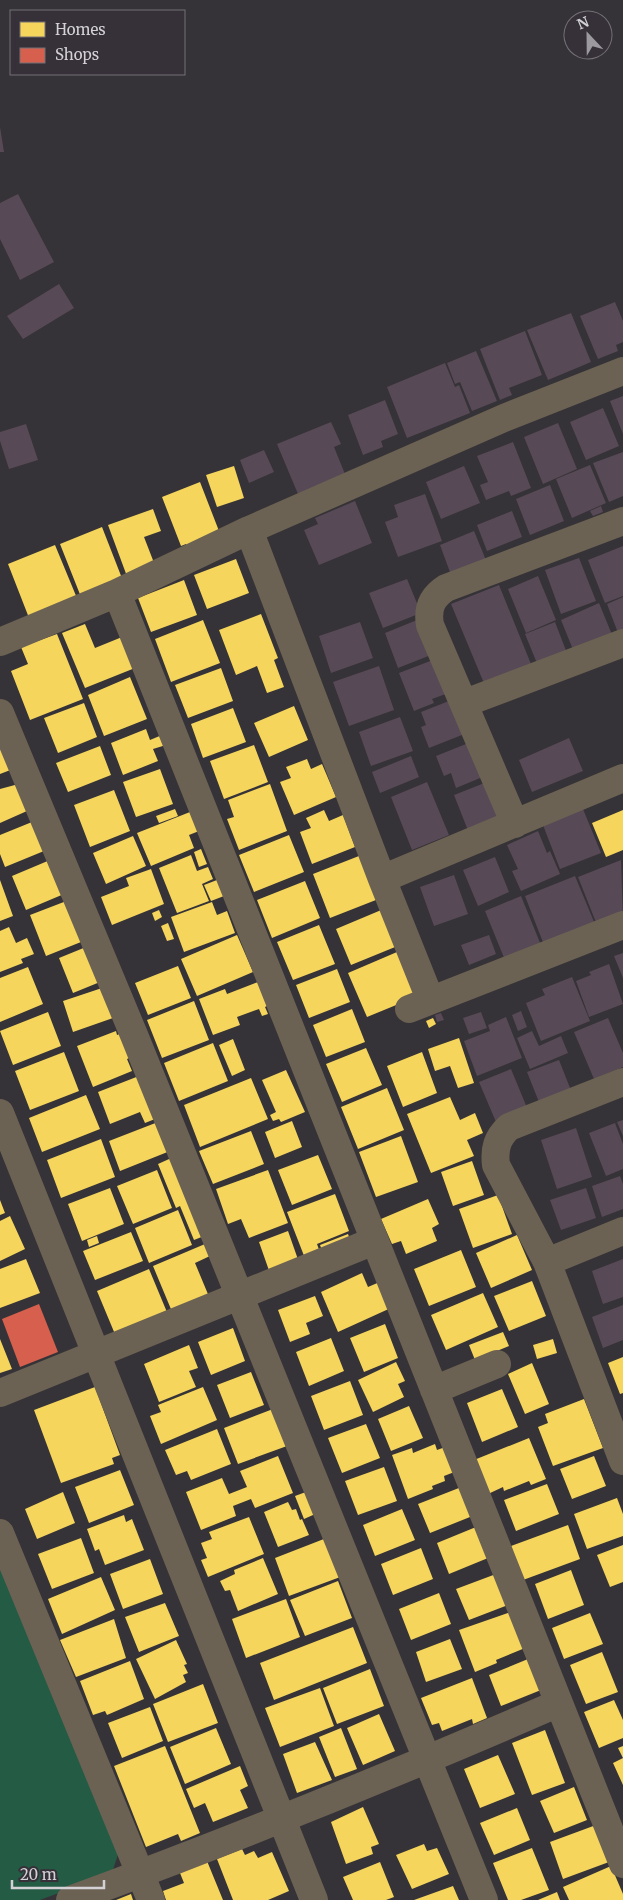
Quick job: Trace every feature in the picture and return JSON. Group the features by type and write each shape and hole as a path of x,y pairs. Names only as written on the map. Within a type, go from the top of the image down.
{"street":[{"path":"0,642 117,594 250,530 504,418 623,371"},
{"path":"515,824 465,703 430,625 430,607 436,594 446,588 623,521"},
{"path":"250,530 382,879 419,1004 623,925"},
{"path":"117,594 623,1864"},
{"path":"465,703 623,643"},
{"path":"0,712 240,1295 484,1900"},
{"path":"382,879 623,778"},
{"path":"623,1082 509,1127 497,1143 494,1154 496,1165 547,1262 623,1461"},
{"path":"0,1113 314,1900"},
{"path":"547,1262 623,1231"},
{"path":"0,1394 374,1241"},
{"path":"434,1390 497,1364"},
{"path":"0,1533 142,1873 151,1900"},
{"path":"70,1900 282,1819 559,1703"}],"green space":[{"path":"0,1539 120,1848 112,1873 40,1900 0,1900"}],"building: Homes":[{"path":"234,466 244,498 217,507 206,475"},
{"path":"200,482 219,531 190,554 186,544 181,546 162,497"},
{"path":"153,509 161,531 144,537 156,568 128,579 108,525"},
{"path":"102,527 125,586 83,602 60,544"},
{"path":"55,545 79,603 31,623 8,564"},
{"path":"236,559 249,593 207,609 194,575"},
{"path":"184,580 197,615 151,632 138,598"},
{"path":"261,614 278,658 274,660 284,687 267,693 257,666 236,675 219,630"},
{"path":"203,620 220,663 171,682 155,639"},
{"path":"85,624 95,648 127,635 140,666 85,688 62,633"},
{"path":"57,634 83,699 30,720 11,671 28,664 21,647"},
{"path":"221,668 233,701 188,718 175,685"},
{"path":"130,677 147,719 104,736 88,695"},
{"path":"84,703 97,737 58,753 44,718"},
{"path":"294,706 308,740 269,757 254,723"},
{"path":"233,708 246,742 203,758 191,724"},
{"path":"146,729 150,740 162,735 166,745 153,749 158,761 123,775 111,743"},
{"path":"0,735 13,769 0,774"},
{"path":"254,745 268,782 224,799 210,761"},
{"path":"100,746 111,775 68,792 56,763"},
{"path":"307,759 311,769 322,764 336,797 294,815 280,782 291,778 286,767"},
{"path":"160,769 173,804 136,817 123,782"},
{"path":"26,782 36,807 0,823 0,789"},
{"path":"270,784 287,831 239,850 227,819 234,817 228,800"},
{"path":"114,790 130,831 90,847 74,805"},
{"path":"175,809 178,816 159,823 156,816"},
{"path":"324,810 329,821 343,815 355,847 312,864 300,832 311,828 306,818"},
{"path":"623,810 623,850 606,857 592,823"},
{"path":"190,812 199,831 189,835 194,848 151,866 137,833"},
{"path":"32,822 44,851 5,867 0,854 0,835"},
{"path":"289,835 304,872 254,892 239,855"},
{"path":"133,836 146,866 106,884 93,853"},
{"path":"201,849 207,864 199,867 194,852"},
{"path":"364,854 381,898 330,918 313,874"},
{"path":"191,855 197,871 208,867 213,879 202,884 209,901 177,913 159,868"},
{"path":"50,860 64,894 26,910 12,876"},
{"path":"151,869 164,904 112,925 101,897 129,886 126,878"},
{"path":"0,880 13,916 0,921"},
{"path":"217,880 224,896 211,901 204,885"},
{"path":"305,881 320,918 272,938 257,900"},
{"path":"69,900 86,940 46,956 30,915"},
{"path":"212,902 217,915 227,911 235,933 184,952 171,917"},
{"path":"386,908 400,945 351,965 336,929"},
{"path":"159,910 162,917 155,921 152,913"},
{"path":"168,923 174,939 167,941 161,926"},
{"path":"319,925 335,964 293,980 277,942"},
{"path":"9,927 16,943 27,938 34,954 21,959 23,963 0,972 0,931"},
{"path":"237,935 253,972 197,996 181,959"},
{"path":"86,947 100,982 73,993 59,958"},
{"path":"404,949 423,994 367,1017 348,973"},
{"path":"178,966 191,998 148,1015 135,983"},
{"path":"28,967 43,1004 0,1022 0,978"},
{"path":"337,969 350,1002 309,1018 296,985"},
{"path":"258,982 268,1014 262,1016 259,1009 237,1017 240,1025 213,1035 199,999 225,989 227,994"},
{"path":"102,988 113,1018 73,1032 63,1001"},
{"path":"194,1001 209,1040 162,1058 147,1020"},
{"path":"352,1009 365,1042 326,1057 313,1025"},
{"path":"48,1012 61,1046 13,1065 0,1031"},
{"path":"433,1018 436,1024 429,1028 426,1021"},
{"path":"131,1029 140,1053 127,1059 132,1071 93,1087 77,1046 116,1031 117,1035"},
{"path":"459,1038 474,1083 458,1088 450,1066 435,1071 428,1049"},
{"path":"233,1039 245,1070 232,1076 219,1045"},
{"path":"213,1043 228,1081 179,1101 164,1063"},
{"path":"366,1048 382,1085 342,1102 326,1064"},
{"path":"64,1052 79,1091 30,1110 15,1071"},
{"path":"422,1052 437,1093 403,1107 387,1066"},
{"path":"286,1070 305,1112 281,1122 279,1119 273,1121 270,1115 276,1112 262,1080"},
{"path":"144,1074 155,1119 145,1123 140,1112 110,1124 98,1092"},
{"path":"251,1078 268,1119 200,1147 184,1105"},
{"path":"387,1088 404,1130 358,1149 341,1107"},
{"path":"86,1095 100,1129 42,1152 29,1118"},
{"path":"450,1097 460,1120 475,1113 483,1133 467,1140 474,1156 431,1173 407,1114"},
{"path":"292,1121 302,1147 275,1158 265,1132"},
{"path":"158,1122 170,1151 120,1171 109,1141"},
{"path":"251,1131 264,1164 213,1184 199,1151"},
{"path":"401,1136 418,1182 376,1197 359,1152"},
{"path":"101,1139 115,1177 61,1198 47,1160"},
{"path":"178,1155 209,1234 194,1240 180,1206 176,1208 158,1164"},
{"path":"318,1155 332,1189 292,1205 278,1170"},
{"path":"472,1161 484,1195 453,1206 441,1172"},
{"path":"157,1170 172,1208 133,1224 117,1186"},
{"path":"268,1170 288,1223 249,1238 241,1219 228,1224 216,1189"},
{"path":"110,1188 124,1224 82,1241 68,1204"},
{"path":"335,1194 349,1231 317,1244 323,1261 308,1266 287,1212"},
{"path":"498,1195 512,1234 473,1248 459,1209"},
{"path":"428,1199 439,1224 432,1228 437,1241 406,1254 401,1241 392,1244 381,1219"},
{"path":"0,1200 5,1213 0,1215"},
{"path":"178,1210 192,1245 149,1263 135,1228"},
{"path":"10,1216 25,1249 0,1261 0,1221"},
{"path":"288,1231 301,1268 272,1279 259,1242"},
{"path":"131,1232 143,1261 95,1280 83,1251"},
{"path":"348,1234 352,1245 324,1256 320,1245"},
{"path":"517,1235 532,1270 491,1288 476,1253"},
{"path":"97,1236 99,1243 89,1247 87,1240"},
{"path":"205,1244 210,1256 195,1263 210,1299 173,1314 153,1266"},
{"path":"461,1250 476,1287 429,1306 414,1269"},
{"path":"26,1259 40,1293 0,1308 0,1269"},
{"path":"149,1269 169,1317 117,1339 97,1291"},
{"path":"362,1273 368,1287 382,1281 393,1307 338,1332 321,1292"},
{"path":"532,1281 546,1316 509,1331 494,1296"},
{"path":"483,1293 498,1327 446,1350 431,1315"},
{"path":"315,1296 323,1316 306,1323 310,1334 290,1342 278,1310"},
{"path":"385,1324 398,1358 364,1372 350,1338"},
{"path":"233,1328 245,1361 211,1375 198,1342"},
{"path":"503,1332 509,1346 475,1360 469,1345"},
{"path":"331,1338 344,1371 309,1386 296,1352"},
{"path":"0,1339 12,1369 0,1373"},
{"path":"553,1339 557,1353 537,1359 533,1345"},
{"path":"189,1345 198,1368 189,1371 196,1387 159,1402 144,1364"},
{"path":"623,1357 623,1393 620,1394 608,1363"},
{"path":"396,1362 405,1381 398,1384 404,1397 373,1412 358,1380"},
{"path":"532,1363 549,1404 525,1414 508,1374"},
{"path":"251,1372 264,1405 230,1418 217,1385"},
{"path":"350,1381 363,1415 324,1430 311,1396"},
{"path":"95,1387 120,1455 112,1458 114,1464 61,1483 34,1410"},
{"path":"203,1387 217,1420 161,1444 150,1416 161,1412 158,1405"},
{"path":"502,1389 518,1427 482,1442 467,1403"},
{"path":"584,1399 603,1448 553,1466 538,1427 548,1423 545,1414"},
{"path":"409,1406 423,1438 391,1451 378,1419"},
{"path":"273,1409 287,1446 238,1464 224,1428"},
{"path":"366,1424 380,1458 342,1473 328,1438"},
{"path":"217,1429 231,1464 191,1480 187,1471 176,1475 165,1450"},
{"path":"529,1438 546,1479 531,1485 529,1481 504,1491 503,1487 488,1494 474,1460"},
{"path":"435,1444 437,1450 448,1446 457,1471 444,1476 445,1481 432,1486 433,1489 408,1499 392,1455 412,1448 413,1453"},
{"path":"278,1456 293,1493 255,1508 251,1499 233,1506 236,1516 201,1530 186,1492 222,1478 229,1494 247,1487 240,1471"},
{"path":"594,1456 606,1486 572,1499 560,1469"},
{"path":"384,1467 397,1501 358,1515 345,1481"},
{"path":"120,1470 134,1505 89,1523 75,1487"},
{"path":"547,1484 559,1514 516,1531 504,1500"},
{"path":"464,1486 475,1515 430,1533 418,1504"},
{"path":"314,1489 322,1511 304,1519 295,1496"},
{"path":"63,1492 75,1523 37,1539 25,1509"},
{"path":"617,1498 623,1514 623,1536 587,1549 574,1514"},
{"path":"288,1502 292,1510 296,1509 309,1535 278,1547 264,1512"},
{"path":"402,1509 415,1540 375,1556 363,1525"},
{"path":"124,1515 126,1522 132,1519 144,1550 105,1565 99,1549 95,1551 87,1529"},
{"path":"249,1517 264,1554 208,1577 201,1560 207,1558 201,1543 212,1539 209,1532"},
{"path":"568,1525 580,1559 523,1580 511,1546"},
{"path":"476,1527 488,1558 449,1574 437,1543"},
{"path":"329,1537 343,1576 289,1596 275,1558"},
{"path":"81,1538 94,1573 52,1589 38,1554"},
{"path":"623,1545 623,1582 610,1587 597,1555"},
{"path":"421,1548 433,1579 393,1595 381,1564"},
{"path":"263,1558 278,1594 238,1611 230,1590 225,1591 220,1581 235,1574 234,1570"},
{"path":"150,1559 163,1594 123,1609 110,1574"},
{"path":"571,1570 584,1605 548,1619 535,1584"},
{"path":"496,1574 508,1605 469,1620 456,1589"},
{"path":"101,1577 115,1610 62,1634 48,1599"},
{"path":"338,1581 352,1618 305,1636 290,1600"},
{"path":"439,1593 451,1624 411,1640 399,1609"},
{"path":"286,1599 300,1637 246,1658 232,1619"},
{"path":"165,1603 179,1636 139,1652 125,1617"},
{"path":"511,1612 525,1648 496,1660 497,1663 475,1672 459,1630"},
{"path":"590,1613 603,1644 564,1659 552,1628"},
{"path":"114,1619 126,1658 76,1677 60,1640"},
{"path":"353,1627 367,1663 274,1700 260,1663"},
{"path":"450,1639 462,1669 426,1682 416,1652"},
{"path":"176,1640 187,1664 184,1665 188,1673 183,1675 186,1682 155,1699 136,1659"},
{"path":"602,1652 618,1692 586,1704 570,1665"},
{"path":"528,1659 541,1690 501,1706 489,1675"},
{"path":"130,1661 144,1699 107,1715 105,1711 93,1715 80,1681"},
{"path":"370,1669 384,1706 337,1724 323,1688"},
{"path":"472,1678 487,1718 473,1724 472,1719 442,1731 439,1723 432,1725 421,1698"},
{"path":"203,1684 218,1723 168,1742 153,1704"},
{"path":"320,1688 334,1726 280,1747 265,1708"},
{"path":"614,1700 623,1720 623,1738 599,1748 584,1712"},
{"path":"150,1707 163,1741 122,1758 108,1723"},
{"path":"379,1714 395,1751 363,1765 347,1728"},
{"path":"216,1728 231,1764 185,1784 170,1747"},
{"path":"341,1728 357,1769 335,1777 319,1737"},
{"path":"545,1730 565,1783 532,1795 512,1743"},
{"path":"315,1742 332,1780 297,1793 283,1754"},
{"path":"165,1746 200,1833 181,1841 178,1834 146,1847 114,1766"},
{"path":"623,1746 623,1758 618,1748"},
{"path":"498,1755 515,1794 480,1808 464,1769"},
{"path":"623,1758 623,1785 613,1763"},
{"path":"240,1766 248,1786 240,1790 248,1808 213,1822 205,1803 194,1808 186,1789"},
{"path":"574,1787 587,1820 554,1833 540,1801"},
{"path":"363,1807 379,1844 371,1847 373,1854 346,1864 331,1822"},
{"path":"517,1808 530,1840 494,1855 480,1823"},
{"path":"596,1825 609,1862 563,1879 550,1842"},
{"path":"424,1844 427,1851 437,1848 449,1874 412,1889 396,1855"},
{"path":"532,1848 549,1890 521,1900 508,1900 493,1863"},
{"path":"242,1849 245,1855 254,1851 258,1858 272,1852 289,1891 268,1900 233,1900 217,1859"},
{"path":"207,1861 223,1900 166,1900 163,1891 184,1883 180,1873"},
{"path":"380,1862 394,1897 386,1900 353,1900 343,1877"},
{"path":"611,1866 623,1894 623,1900 569,1900 563,1887"},
{"path":"453,1886 459,1900 414,1900"},
{"path":"557,1892 560,1900 538,1900"},
{"path":"131,1894 133,1900 116,1900"}],"building: Shops":[{"path":"39,1304 58,1352 20,1367 2,1319"}],"building: Other":[{"path":"0,127 4,152 0,152"},
{"path":"18,194 54,262 20,280 0,239 0,203"},
{"path":"59,284 74,308 23,339 7,316"},
{"path":"615,302 623,321 623,342 616,345 618,351 598,359 580,316"},
{"path":"571,313 591,362 548,380 527,330"},
{"path":"525,331 542,375 509,388 512,395 500,400 480,349"},
{"path":"476,351 497,401 472,411 460,382 455,384 447,363"},
{"path":"445,363 455,387 459,385 470,413 407,438 387,387"},
{"path":"623,396 623,434 610,401"},
{"path":"385,400 398,434 381,441 383,447 363,455 348,415"},
{"path":"603,408 619,446 586,460 570,422"},
{"path":"331,422 341,444 334,447 345,474 298,494 277,444"},
{"path":"558,423 577,469 543,484 524,437"},
{"path":"26,424 38,460 9,469 0,441 0,432"},
{"path":"513,442 531,488 511,496 509,491 486,500 480,485 488,482 477,456"},
{"path":"264,450 274,472 249,483 240,460"},
{"path":"623,452 623,496 609,502 593,463"},
{"path":"590,465 606,503 572,518 556,479"},
{"path":"464,466 480,503 441,519 426,482"},
{"path":"550,485 564,521 530,535 516,499"},
{"path":"425,494 442,541 398,557 385,522 398,517 394,505"},
{"path":"355,501 372,543 319,565 304,530 318,524 315,518"},
{"path":"601,506 603,512 593,516 590,511"},
{"path":"512,511 522,537 487,551 477,525"},
{"path":"474,531 490,570 454,583 440,545"},
{"path":"623,546 623,596 605,603 588,560"},
{"path":"579,558 596,601 561,614 545,570"},
{"path":"538,576 556,620 526,633 508,589"},
{"path":"407,579 421,613 383,628 369,593"},
{"path":"499,585 533,669 486,688 451,604"},
{"path":"623,597 623,646 607,604"},
{"path":"599,603 615,642 576,657 561,620"},
{"path":"422,618 436,653 398,668 385,633"},
{"path":"360,622 373,658 331,673 319,636"},
{"path":"555,622 570,661 541,673 525,634"},
{"path":"438,658 451,692 432,699 434,703 414,711 399,673"},
{"path":"379,666 394,710 349,726 333,682"},
{"path":"454,699 467,733 429,748 421,727 426,725 421,712"},
{"path":"400,717 413,751 371,766 359,732"},
{"path":"569,738 583,771 532,792 519,760"},
{"path":"471,742 485,776 456,788 451,773 444,776 436,756"},
{"path":"411,756 419,777 380,793 372,772"},
{"path":"427,782 449,835 412,850 391,797"},
{"path":"487,782 502,819 469,833 454,795"},
{"path":"583,809 601,853 560,869 543,825"},
{"path":"538,831 547,853 550,851 560,874 521,891 512,871 518,869 507,845"},
{"path":"495,857 509,892 478,906 463,870"},
{"path":"621,860 623,920 599,930 578,877"},
{"path":"454,875 468,914 434,926 420,887"},
{"path":"575,876 597,929 546,950 525,896"},
{"path":"521,896 543,950 507,965 485,911"},
{"path":"489,935 496,954 469,965 461,945"},
{"path":"623,953 623,978 614,956"},
{"path":"609,964 623,1004 589,1017 576,981 591,975 589,972"},
{"path":"572,977 590,1021 541,1041 526,1003 545,995 542,989"},
{"path":"521,1011 527,1027 518,1031 512,1015"},
{"path":"481,1012 487,1028 469,1034 463,1018"},
{"path":"441,1013 444,1020 437,1022 435,1015"},
{"path":"506,1017 522,1058 477,1076 464,1041 490,1031 488,1025"},
{"path":"608,1018 623,1053 623,1067 594,1079 574,1032"},
{"path":"532,1031 539,1046 561,1036 568,1053 530,1069 517,1038"},
{"path":"559,1060 574,1098 543,1112 527,1072"},
{"path":"511,1069 530,1115 499,1129 479,1082"},
{"path":"623,1120 623,1136 617,1122"},
{"path":"615,1123 623,1144 623,1169 606,1176 589,1133"},
{"path":"576,1128 592,1177 557,1189 541,1140"},
{"path":"620,1176 623,1184 623,1209 602,1217 592,1186"},
{"path":"586,1188 596,1218 561,1230 550,1200"},
{"path":"623,1259 623,1297 603,1304 592,1271"},
{"path":"623,1305 623,1340 603,1348 592,1317"}]}
